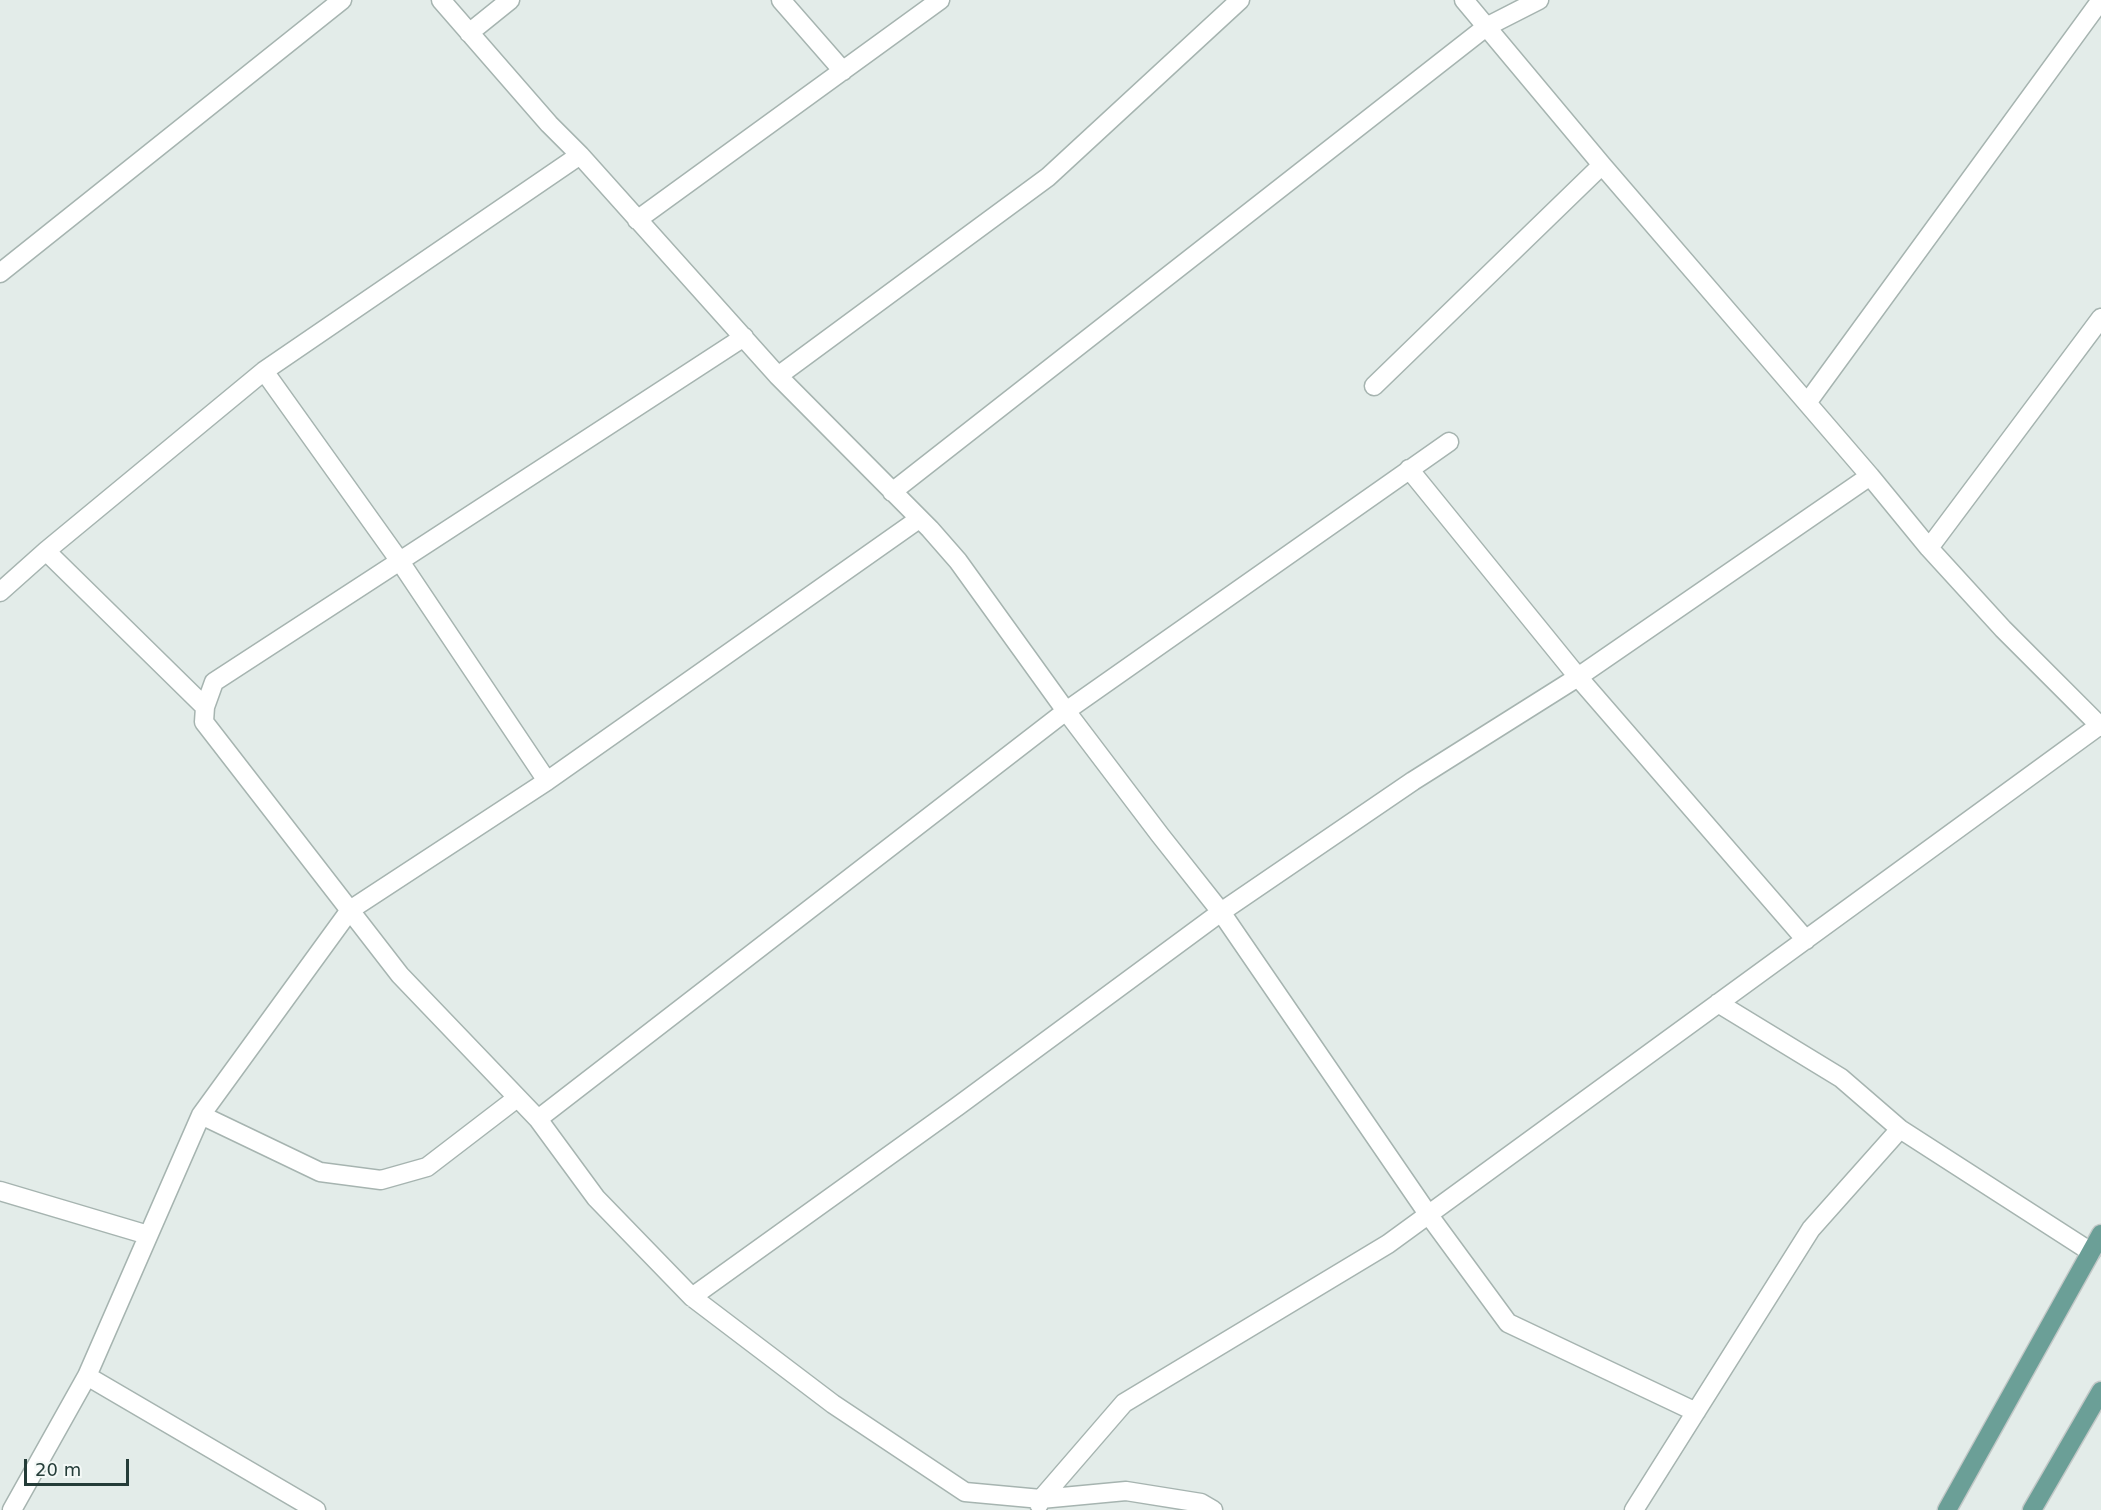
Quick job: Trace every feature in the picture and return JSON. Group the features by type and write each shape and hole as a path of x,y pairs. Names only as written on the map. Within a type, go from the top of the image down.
{"main road":[{"path":"1947,1510 2101,1234"},
{"path":"2032,1510 2101,1391"}],"street":[{"path":"0,273 342,0"},
{"path":"441,0 549,124 778,376 958,561 1066,711 1221,912 1428,1214 1508,1323 1696,1412"},
{"path":"469,33 510,0"},
{"path":"782,0 843,71"},
{"path":"637,220 940,0"},
{"path":"778,376 1048,177 1240,0"},
{"path":"1039,1504 1124,1403 1388,1244 2100,726 2003,629 1929,548 1464,0"},
{"path":"892,492 1486,27 1539,0"},
{"path":"1807,403 2101,0"},
{"path":"0,592 46,551 264,371 580,156"},
{"path":"1374,386 1602,165"},
{"path":"1929,548 2101,318"},
{"path":"744,337 214,682 205,706 204,722 400,975 538,1119 596,1198 692,1297 833,1404 965,1492 1039,1504 1126,1491 1201,1503 1213,1510"},
{"path":"264,371 399,560 547,782"},
{"path":"538,1119 1066,711 1449,442"},
{"path":"1409,469 1578,677 1806,940"},
{"path":"692,1297 957,1107 1221,912 1413,781 1578,677 1870,476"},
{"path":"12,1510 87,1376 201,1115 350,910 547,782 919,519"},
{"path":"46,551 205,706"},
{"path":"1718,1003 1841,1078 1900,1129 2091,1252"},
{"path":"201,1115 320,1172 381,1180 427,1167 517,1098"},
{"path":"1634,1510 1811,1229 1900,1129"},
{"path":"0,1191 148,1235"},
{"path":"87,1376 316,1510"}]}
